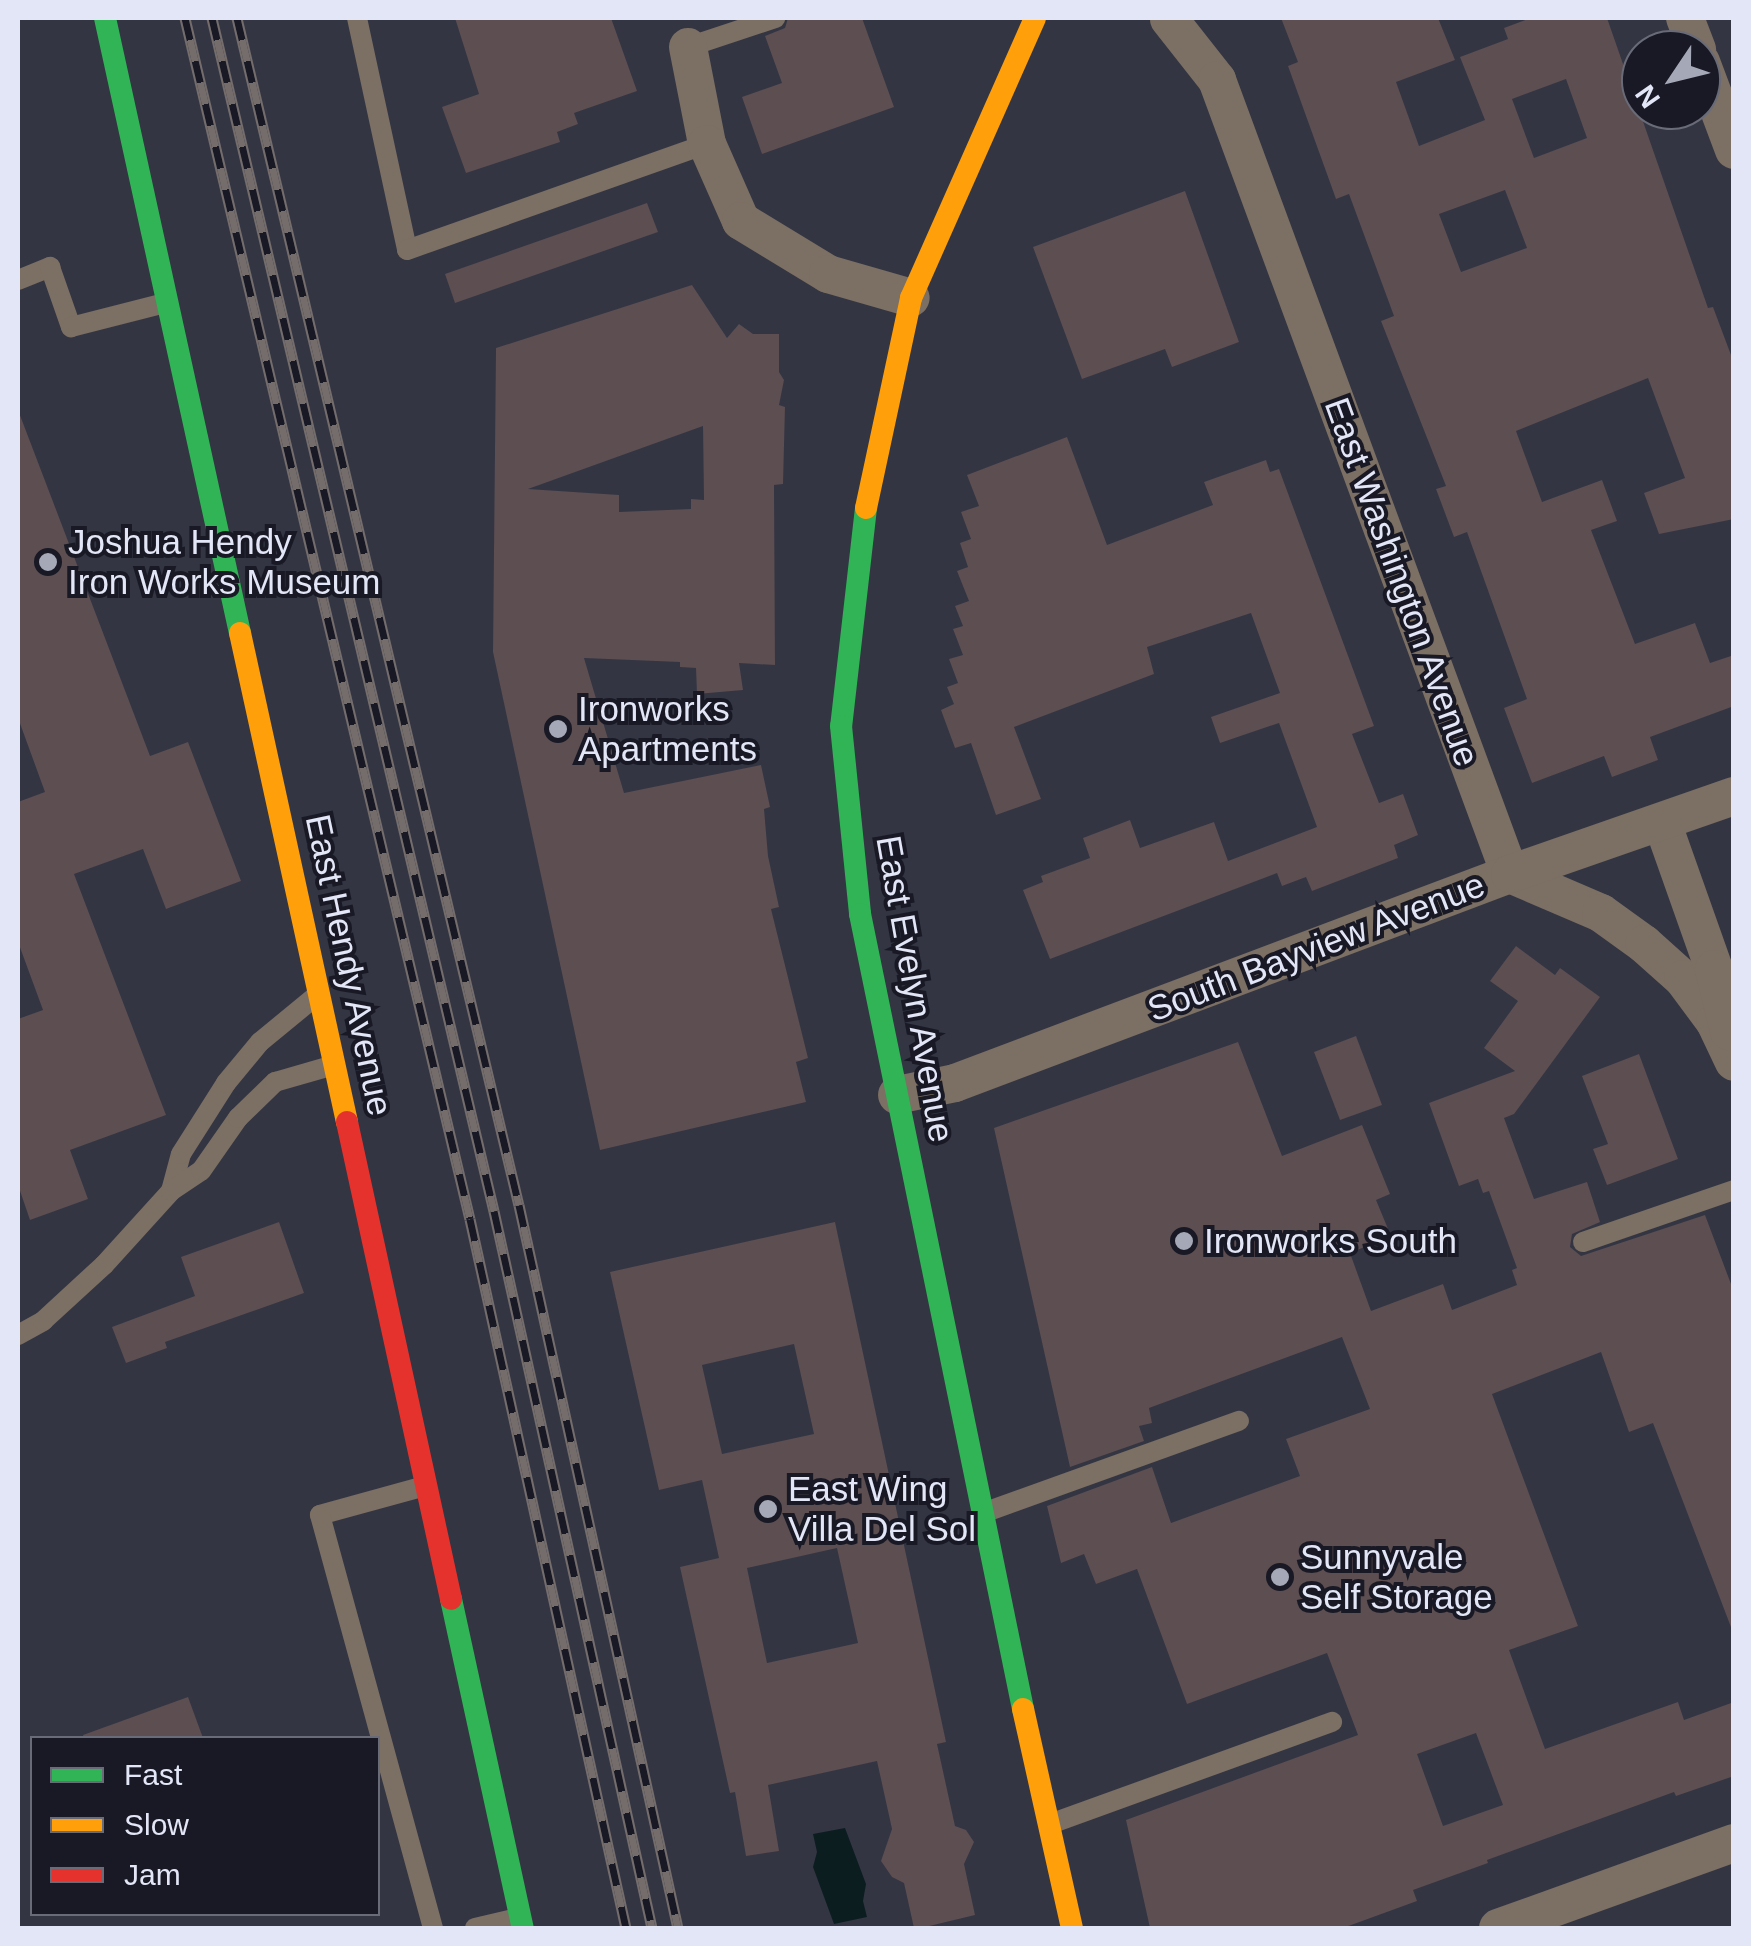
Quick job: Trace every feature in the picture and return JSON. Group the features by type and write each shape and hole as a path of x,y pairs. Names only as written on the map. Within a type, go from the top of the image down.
{"main road":[{"name":"East Hendy Avenue","path":"105,18 522,1923"},
{"name":"East Evelyn Avenue","path":"1035,18 911,298 868,489 841,726 860,914 981,1514 1072,1928"}],"street":[{"name":"East Washington Avenue","path":"1169,18 1218,80 1510,874"},
{"path":"688,46 707,144 741,222 828,274 911,298"},
{"path":"1721,115 1734,150"},
{"name":"South Bayview Avenue","path":"897,1095 955,1083 1510,874 1734,796"},
{"path":"1662,822 1714,968 1734,1054"},
{"path":"1510,874 1601,913 1644,944 1683,979 1714,1022 1734,1062"},
{"path":"1498,1928 1734,1843"}],"lane":[{"path":"357,18 407,250 707,144"},
{"path":"688,46 775,18"},
{"path":"18,280 50,267 71,327 167,302"},
{"path":"171,1191 181,1154 226,1083 260,1042 320,994"},
{"path":"18,1335 43,1321 104,1264 171,1191 200,1171 238,1118 274,1082 336,1064"},
{"path":"1583,1242 1734,1190"},
{"path":"981,1514 1239,1421"},
{"path":"427,1485 320,1515 434,1928"},
{"path":"1048,1825 1332,1722"},
{"path":"476,1928 522,1923"}],"shaded area":[{"path":"845,1828 866,1884 863,1901 867,1917 834,1924 813,1867 817,1852 813,1834"}],"building":[{"path":"455,18 611,18 637,91 574,113 578,124 557,132 560,142 466,173 442,107 479,94"},
{"path":"788,18 862,18 894,107 762,154 742,97 782,83 765,36 785,28"},
{"path":"1281,18 1438,18 1455,60 1396,82 1419,146 1485,120 1460,57 1508,39 1504,28 1531,18 1607,18 1621,58 1621,130 1646,130 1708,308 1713,307 1734,363 1734,519 1659,534 1644,493 1685,478 1648,378 1516,431 1542,502 1602,480 1617,521 1591,530 1635,644 1695,623 1710,663 1734,655 1734,706 1650,737 1658,760 1612,777 1604,756 1532,783 1504,708 1527,699 1467,532 1454,537 1436,489 1446,486 1381,321 1394,316 1349,194 1336,199 1288,66 1298,62","holes":["1566,79 1587,138 1534,158 1512,99","1505,190 1527,248 1461,272 1439,214"]},
{"path":"1185,191 1239,342 1172,367 1165,349 1082,379 1033,247"},
{"path":"647,203 658,232 455,303 445,274"},
{"name":"Ironworks Apartments","path":"692,285 727,338 739,324 753,334 779,334 779,372 784,380 779,405 785,407 783,484 774,485 775,665 739,663 743,690 697,694 696,668 680,667 680,662 584,658 624,793 761,765 770,807 764,809 768,856 779,907 771,909 808,1058 796,1062 806,1102 600,1150 493,652 496,348","holes":["703,426 704,500 691,499 691,509 619,512 619,495 528,489"]},
{"path":"18,410 150,756 188,742 241,881 166,909 143,849 74,874 166,1115 70,1150 88,1199 30,1220 18,1185 18,1019 43,1010 18,942 18,802 45,792 18,718"},
{"path":"1067,437 1107,545 1213,505 1204,482 1266,460 1270,472 1279,469 1374,726 1352,734 1379,803 1403,794 1418,835 1394,845 1398,858 1312,891 1306,877 1282,886 1277,873 1050,959 1023,890 1043,882 1041,876 1090,858 1083,838 1130,820 1140,848 1214,822 1228,861 1317,827 1279,723 1220,743 1211,717 1280,693 1251,613 1147,647 1154,674 1014,727 1041,799 996,815 971,743 955,748 941,710 954,704 947,687 958,683 949,659 963,655 953,629 963,626 955,606 969,601 957,571 968,567 960,543 971,539 961,512 979,506 967,475"},
{"path":"1516,946 1555,975 1560,968 1600,997 1514,1114 1504,1118 1534,1199 1587,1182 1600,1222 1572,1234 1570,1247 1581,1256 1705,1215 1734,1292 1734,1635 1653,1423 1629,1432 1601,1352 1492,1394 1578,1626 1509,1650 1545,1749 1678,1702 1684,1720 1734,1702 1734,1776 1676,1796 1674,1792 1487,1860 1488,1863 1413,1890 1417,1901 1343,1928 1150,1928 1126,1820 1358,1735 1327,1653 1187,1704 1137,1569 1096,1584 1084,1554 1061,1563 1047,1506 1152,1467 1171,1523 1300,1476 1286,1439 1370,1409 1342,1337 1149,1408 1152,1423 1139,1426 1144,1441 1070,1467 994,1128 1238,1042 1282,1156 1362,1125 1390,1194 1376,1200 1391,1236 1350,1253 1371,1311 1443,1284 1452,1310 1517,1285 1512,1270 1517,1268 1489,1191 1483,1193 1478,1179 1459,1186 1429,1103 1515,1071 1484,1048 1518,1001 1490,981","holes":["1476,1733 1503,1805 1443,1826 1417,1754"]},
{"path":"1356,1036 1382,1105 1340,1120 1314,1052"},
{"path":"1639,1054 1678,1159 1607,1185 1593,1149 1608,1144 1582,1076"},
{"path":"279,1222 304,1293 165,1342 167,1348 126,1363 112,1327 195,1296 181,1257"},
{"name":"East Wing Villa Del Sol","path":"835,1222 946,1742 937,1744 955,1826 966,1830 974,1842 964,1864 975,1915 914,1928 904,1883 892,1877 881,1861 892,1829 877,1761 768,1785 779,1851 746,1856 735,1792 730,1793 680,1567 719,1558 702,1480 659,1490 610,1272","holes":["794,1344 814,1434 722,1454 702,1365","837,1548 858,1643 767,1663 747,1568"]},
{"path":"188,1697 202,1736 83,1736"}],"railway":[{"path":"185,18 470,1219 626,1928"},
{"path":"212,18 494,1211 652,1928"},
{"path":"237,18 519,1205 678,1928"}],"traffic: fast":[{"path":"105,18 240,633"},
{"path":"866,508 841,726 860,914 1023,1709"},
{"path":"451,1599 523,1928"}],"traffic: slow":[{"path":"866,508 911,298 1035,18"},
{"path":"240,633 347,1122"},
{"path":"1023,1709 1072,1928"}],"traffic: jam":[{"path":"347,1122 451,1599"}],"place":[{"name":"Joshua Hendy Iron Works Museum","path":"48,562"},
{"name":"Ironworks Apartments","path":"558,729"},
{"name":"Ironworks South","path":"1184,1241"},
{"name":"East Wing Villa Del Sol","path":"768,1509"},
{"name":"Sunnyvale Self Storage","path":"1280,1577"}]}
